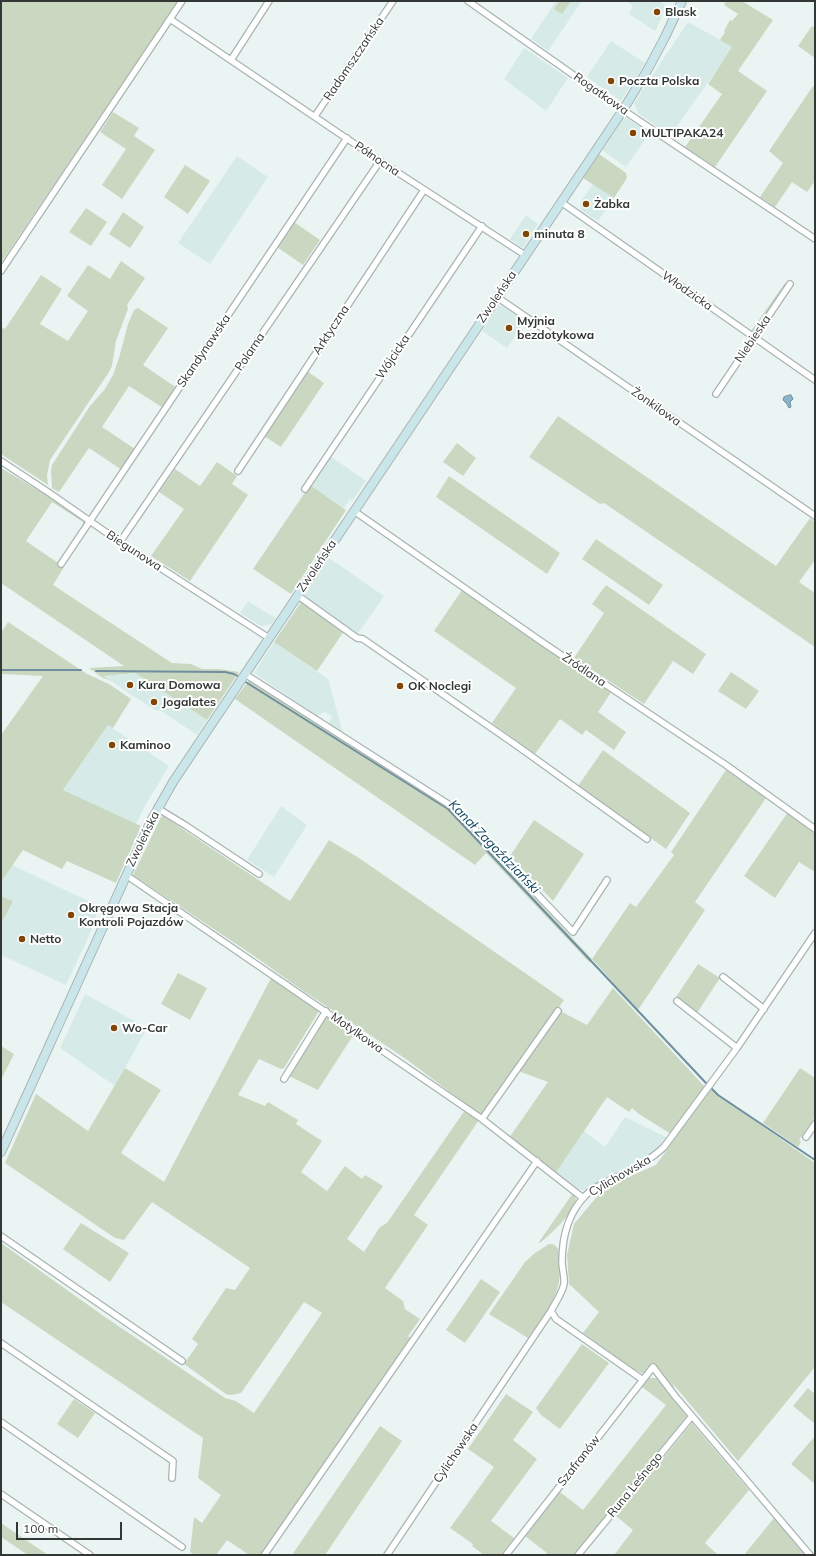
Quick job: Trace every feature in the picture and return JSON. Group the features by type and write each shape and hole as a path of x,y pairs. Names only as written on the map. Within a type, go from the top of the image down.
{"street":[{"path":"1,271 182,1"},
{"path":"231,60 269,1"},
{"name":"Radomszczańska","path":"315,116 392,1"},
{"name":"Rogatkowa","path":"468,1 623,110 815,239"},
{"name":"Zwoleńska","path":"1,1152 157,808 297,595 623,110 648,69 665,37 680,2"},
{"name":"Północna","path":"170,19 380,161 525,255"},
{"name":"Skandynawska","path":"62,564 347,138"},
{"name":"Polarna","path":"120,542 380,161"},
{"name":"Arktyczna","path":"238,471 424,190"},
{"name":"Włodzicka","path":"561,202 815,380"},
{"name":"Wójcicka","path":"305,489 482,226"},
{"name":"Niebieska","path":"716,394 790,284"},
{"name":"Żonkilowa","path":"497,297 815,516"},
{"name":"Biegunowa","path":"1,461 120,542 269,638"},
{"name":"Źródlana","path":"354,511 536,638 726,764 815,829"},
{"path":"297,595 357,638 363,639 516,745 647,839"},
{"path":"242,678 456,809 573,932 606,880"},
{"path":"157,808 259,874"},
{"name":"Motylkowa","path":"126,875 482,1119 583,1198"},
{"name":"Cylichowska","path":"387,1555 551,1311 560,1295 564,1283 562,1248 566,1228 583,1198 600,1185 642,1165 664,1147 707,1090 815,933"},
{"path":"723,977 764,1009"},
{"path":"677,1001 736,1048"},
{"path":"284,1079 326,1011"},
{"path":"482,1119 558,1011"},
{"path":"806,1137 815,1124"},
{"path":"265,1554 537,1161"},
{"path":"1,1236 182,1361"},
{"path":"551,1311 556,1319 642,1380"},
{"path":"1,1343 173,1461 172,1478"},
{"name":"Szafranów","path":"506,1555 653,1367 692,1416"},
{"path":"692,1416 810,1555"},
{"name":"Runa Leśnego","path":"578,1555 692,1416"},
{"path":"1,1422 182,1547"},
{"path":"1,1494 90,1555"}],"shaded area":[{"path":"556,1 582,1 548,51 531,39"},
{"path":"626,1 660,1 665,5 661,19 655,31 629,14 633,6"},
{"path":"688,22 733,47 670,136 638,113 634,103"},
{"path":"611,41 645,63 621,101 587,77"},
{"path":"524,48 568,78 546,111 504,79"},
{"path":"624,118 650,133 626,167 602,150"},
{"path":"237,156 268,177 210,264 178,243"},
{"path":"593,184 614,198 598,221 581,210 580,203"},
{"path":"526,215 538,224 523,248 510,239"},
{"path":"501,305 525,321 507,348 482,331 498,306"},
{"path":"330,456 366,481 352,501 350,499 344,508 310,485"},
{"path":"329,558 384,596 357,635 304,597"},
{"path":"248,601 276,618 272,624 261,626 240,613"},
{"path":"274,642 328,679 343,733 329,724 332,716 324,712 317,716 254,673"},
{"path":"135,673 207,720 197,735 160,710 156,711 103,676"},
{"path":"108,725 169,766 136,824 63,790"},
{"path":"281,806 307,825 274,877 247,860"},
{"path":"12,865 101,907 66,985 1,955 1,924 12,901 1,896 1,882"},
{"path":"85,994 147,1028 115,1086 60,1048"},
{"path":"625,1117 668,1138 649,1157 583,1190 576,1189 555,1174 584,1131 605,1147"}],"green space":[{"path":"1,1 178,1 1,263"},
{"path":"560,1 571,1 562,14 554,9"},
{"path":"726,1 742,1 773,20 738,71 767,91 715,167 685,147 722,94 708,84 732,47 720,40 730,20 732,21 738,14 724,5"},
{"path":"812,26 815,28 815,58 798,46"},
{"path":"813,86 815,87 815,181 807,192 792,182 775,207 760,197 783,163 769,151"},
{"path":"113,112 139,128 134,136 155,150 122,199 102,185 126,149 100,132"},
{"path":"599,154 626,173 627,178 614,198 583,178"},
{"path":"185,165 210,181 188,214 164,197"},
{"path":"86,208 107,222 91,246 69,232"},
{"path":"123,212 144,227 130,248 109,234"},
{"path":"294,222 320,240 303,265 277,247"},
{"path":"121,261 145,278 127,305 128,309 116,341 112,366 109,372 50,460 47,475 48,485 1,454 1,327 5,329 41,275 62,289 40,324 68,341 88,311 67,296 88,265 110,279"},
{"path":"785,283 787,284 754,333 751,331"},
{"path":"138,308 168,328 143,365 177,388 163,408 129,386 102,427 135,449 122,470 89,448 59,492 52,488 52,465 90,406 105,389 113,375 128,324 134,310"},
{"path":"307,371 324,383 281,447 264,436"},
{"path":"558,416 776,566 810,518 815,522 815,560 799,582 815,593 815,647 604,503 600,504 529,457"},
{"path":"457,443 476,458 463,476 443,462"},
{"path":"217,462 237,476 232,484 248,495 190,581 151,556 184,509 159,492 175,469 200,486"},
{"path":"1,468 70,509 86,522 83,528 83,522 52,502 26,541 64,567 53,585 172,663 191,664 202,669 219,669 239,672 207,720 135,673 103,676 111,681 103,678 89,668 124,666 1,583"},
{"path":"449,476 560,553 547,574 436,497"},
{"path":"310,485 346,510 291,594 253,569"},
{"path":"596,539 663,585 649,605 582,559"},
{"path":"606,585 706,654 693,674 673,661 644,704 574,658 604,613 592,604"},
{"path":"462,590 503,620 612,691 598,712 626,732 614,750 586,730 582,735 560,719 535,754 492,723 516,688 434,631"},
{"path":"301,602 344,631 317,671 274,642"},
{"path":"8,622 87,674 109,684 131,699 113,728 108,725 63,790 141,826 116,883 67,861 62,869 23,850 1,882 1,735 43,676 1,674 1,633"},
{"path":"731,672 759,691 746,709 718,691"},
{"path":"249,680 452,810 592,959 590,963 486,853 475,865 235,699"},
{"path":"603,750 690,813 666,849 578,786"},
{"path":"726,770 766,798 695,902 705,910 638,1010 592,959 630,903 636,907 674,855 671,852"},
{"path":"788,812 815,831 815,872 799,862 775,898 744,876"},
{"path":"163,816 290,901 329,840 359,858 564,1000 482,1116 406,1059 133,875 161,817"},
{"path":"534,820 584,854 553,901 510,856"},
{"path":"1,896 13,901 1,924"},
{"path":"698,964 720,978 697,1013 676,997"},
{"path":"178,973 207,988 190,1020 161,1004"},
{"path":"271,978 319,1011 284,1068 281,1069 259,1059 238,1095 265,1106 268,1102 298,1120 296,1124 322,1141 301,1172 327,1191 345,1166 362,1179 365,1175 383,1186 347,1239 364,1252 380,1227 387,1223 465,1110 479,1120 414,1215 428,1225 385,1288 403,1301 405,1309 420,1319 408,1336 411,1339 262,1555 249,1555 227,1540 216,1555 195,1555 190,1552 194,1517 202,1523 221,1495 198,1478 203,1438 1,1302 1,1243 105,1317 225,1398 236,1401 254,1413 322,1313 304,1302 241,1393 231,1395 226,1394 184,1364 198,1344 192,1339 226,1288 235,1290 250,1268 152,1202 124,1240 115,1238 5,1163 36,1094 88,1131 125,1068 161,1090 121,1153 164,1182"},
{"path":"613,988 705,1087 671,1134 632,1108 629,1112 607,1097 555,1174 536,1159 537,1157 509,1138 548,1082 518,1071 560,1011 587,1025"},
{"path":"326,1016 354,1034 318,1090 289,1076"},
{"path":"1,1046 14,1054 1,1080"},
{"path":"800,1068 815,1078 815,1117 799,1140 801,1142 798,1147 763,1123"},
{"path":"710,1089 815,1163 815,1367 738,1461 655,1364 644,1374 633,1369 583,1333 599,1312 569,1284 567,1255 574,1224 605,1187 656,1165"},
{"path":"573,1193 576,1201 574,1207 560,1224 540,1243 539,1242"},
{"path":"81,1223 129,1253 110,1282 63,1249"},
{"path":"549,1244 552,1244 558,1248 560,1259 559,1281 551,1304 528,1338 489,1314 525,1262"},
{"path":"481,1279 500,1292 465,1343 446,1330"},
{"path":"582,1344 609,1363 560,1429 541,1415 536,1408"},
{"path":"650,1378 656,1378 661,1381 672,1398 687,1416 574,1555 546,1555 547,1553 525,1536 560,1492 583,1510 666,1405 642,1387"},
{"path":"808,1388 815,1394 815,1424 793,1406"},
{"path":"506,1394 533,1412 513,1440 537,1459 491,1521 514,1538 501,1555 484,1555 472,1546 473,1544 450,1528 494,1467 468,1449"},
{"path":"74,1399 95,1413 78,1438 57,1424"},
{"path":"692,1423 749,1490 705,1543 718,1555 614,1555 633,1530 616,1516"},
{"path":"380,1426 402,1441 325,1555 292,1555"},
{"path":"815,1436 815,1484 791,1464"},
{"path":"774,1518 805,1555 744,1555"},
{"path":"1,1523 48,1555 28,1555 1,1537"}],"water":[{"path":"791,395 793,399 790,402 791,407 789,408 783,400 784,397"}],"waterway":[{"name":"Kanał Zagoździański","path":"1,670 81,670"},
{"name":"Kanał Zagoździański","path":"96,671 225,672 234,674 241,678"},
{"name":"Kanał Zagoździański","path":"244,681 448,809 718,1095 815,1160"}],"place":[{"name":"Blask","path":"657,12"},
{"name":"Poczta Polska","path":"611,81"},
{"name":"MULTIPAKA24","path":"633,133"},
{"name":"Żabka","path":"586,204"},
{"name":"minuta 8","path":"526,234"},
{"name":"Myjnia bezdotykowa","path":"509,328"},
{"name":"Kura Domowa","path":"130,685"},
{"name":"OK Noclegi","path":"400,686"},
{"name":"Jogalates","path":"154,702"},
{"name":"Kaminoo","path":"112,745"},
{"name":"Okręgowa Stacja Kontroli Pojazdów","path":"71,915"},
{"name":"Netto","path":"22,939"},
{"name":"Wo-Car","path":"114,1028"}]}
